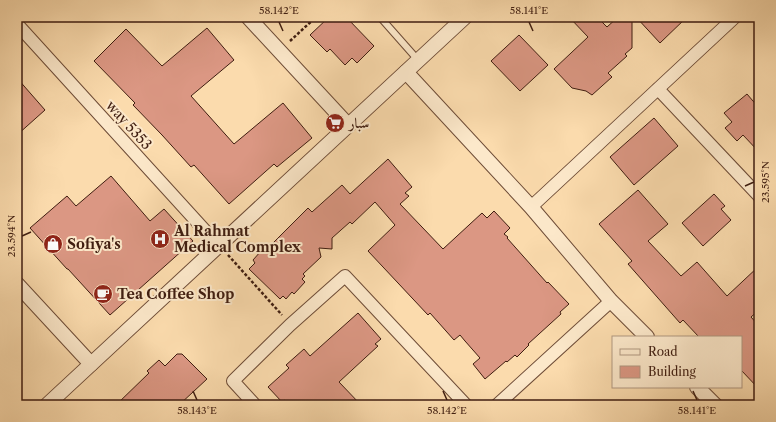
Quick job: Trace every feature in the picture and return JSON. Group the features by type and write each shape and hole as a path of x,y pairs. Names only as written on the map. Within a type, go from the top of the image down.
{"street":[{"path":"248,17 348,125"},
{"path":"47,405 465,17"},
{"path":"531,208 735,17"},
{"name":"way 5353","path":"17,24 219,246"},
{"path":"406,72 531,208 611,301 646,336"},
{"path":"658,89 759,196"},
{"path":"255,405 233,381 290,325 344,276 466,405"},
{"path":"17,284 91,364"},
{"path":"497,405 611,301"},
{"path":"698,388 715,405"}],"lane":[{"path":"380,17 418,60"}],"path":[{"path":"279,50 316,17"},
{"path":"219,246 290,325"}],"building":[{"path":"329,17 346,17 374,46 357,63 352,58 345,65 330,49 327,52 310,35"},
{"path":"569,17 597,17 607,27 618,17 632,17 632,48 625,54 627,56 608,73 612,77 592,95 586,91 572,88 554,69 588,37"},
{"path":"636,17 687,17 660,43"},
{"path":"207,28 234,60 191,96 234,144 283,103 312,138 277,167 274,164 229,204 194,165 191,167 133,105 135,103 94,61 126,29 162,66"},
{"path":"519,35 548,65 520,91 491,61"},
{"path":"17,78 45,110 17,135"},
{"path":"747,94 759,108 759,152 743,135 737,141 725,128 732,122 724,113"},
{"path":"654,118 678,146 634,185 610,157"},
{"path":"388,159 412,187 405,193 409,196 400,204 443,249 482,213 487,218 494,211 510,228 504,234 508,237 507,238 547,283 548,282 569,304 560,312 561,314 528,344 529,345 517,357 515,355 507,362 506,361 485,379 473,364 480,358 460,335 454,340 430,313 428,315 368,251 395,225 375,202 352,224 350,222 332,238 332,249 319,248 321,257 303,274 305,276 302,279 305,282 294,294 292,292 286,299 283,296 280,299 249,269 255,263 253,260 261,251 263,253 308,208 312,212 342,185 350,194"},
{"path":"111,176 150,221 164,209 193,241 110,315 30,228 67,196 76,206"},
{"path":"638,190 668,224 648,241 681,276 697,262 727,296 759,266 759,310 751,317 759,326 759,389 742,371 742,336 698,336 683,320 680,323 628,264 632,261 599,224"},
{"path":"714,194 725,206 721,209 731,220 703,246 682,223"},
{"path":"358,313 381,339 375,344 378,346 339,382 361,405 290,405 285,400 282,402 268,387 289,368 286,365 304,349 310,356"},
{"path":"177,354 182,354 207,379 179,405 116,405 149,373 147,371 159,360 165,366"}],"place":[{"name":"سبار","path":"335,123"},
{"name":"Al Rahmat Medical Complex","path":"160,239"},
{"name":"Sofiya's","path":"53,244"},
{"name":"Tea Coffee Shop","path":"103,294"}]}
